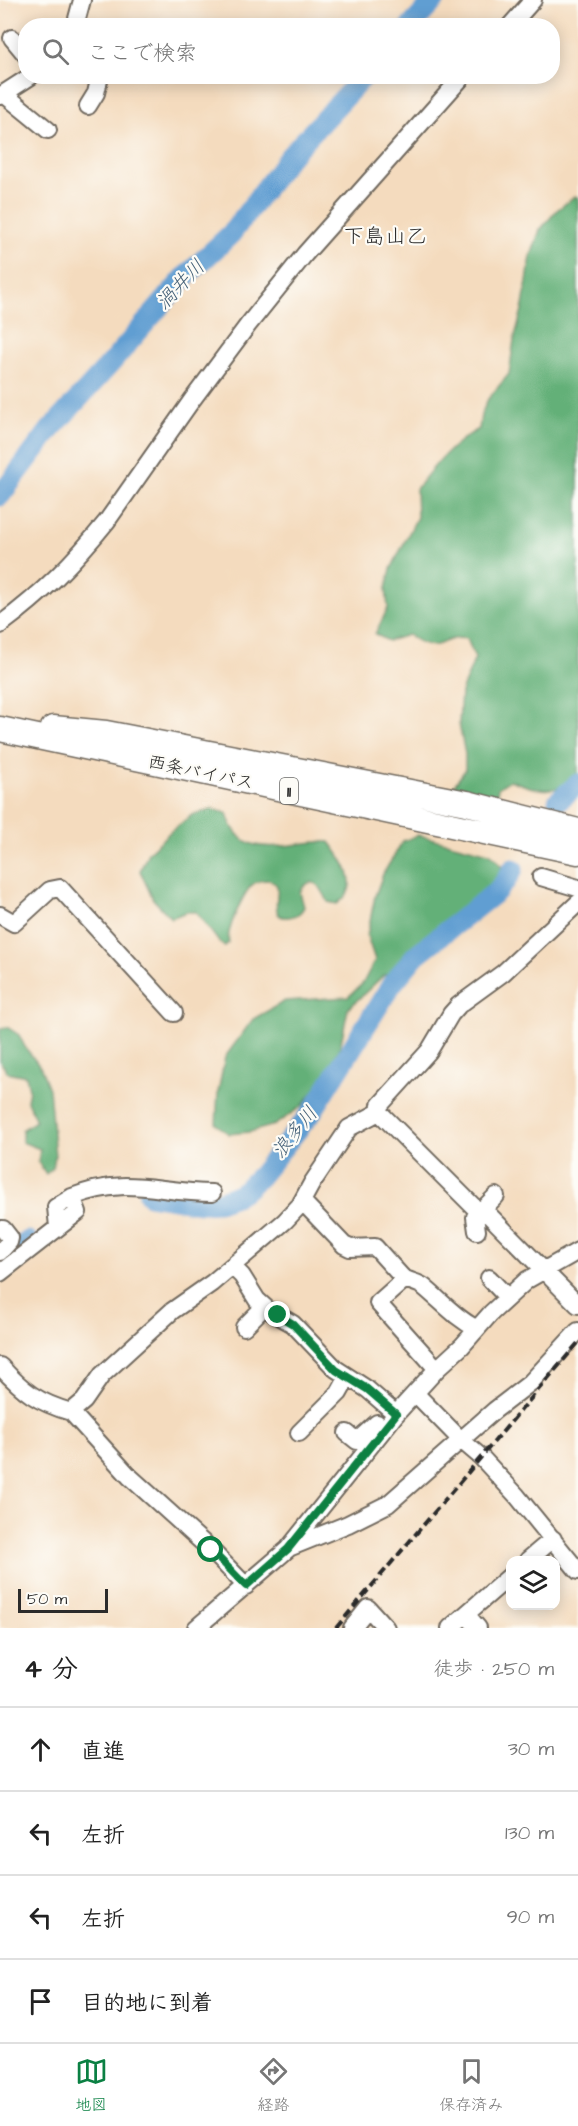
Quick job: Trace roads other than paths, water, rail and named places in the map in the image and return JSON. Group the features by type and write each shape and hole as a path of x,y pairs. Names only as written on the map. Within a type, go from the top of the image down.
{"highway":[{"name":"西条バイパス","path":"0,722 106,733 467,803 578,831"},
{"name":"西条バイパス","path":"0,729 578,852"}],"street":[{"path":"77,18 81,0"},
{"path":"517,18 533,0"},
{"path":"12,38 18,45"},
{"path":"19,84 2,95 48,130"},
{"path":"88,106 96,93 98,84"},
{"path":"0,625 44,591 83,551 248,325 298,263 456,84"},
{"path":"542,877 578,888"},
{"path":"0,915 14,923 50,890 60,888 174,1013"},
{"path":"379,1112 380,1105 436,1041 451,1014 459,1005 503,973 578,903"},
{"path":"71,1412 84,1401 102,1375 172,1311 213,1283 285,1221 302,1201 349,1128 379,1112"},
{"path":"379,1112 479,1211 486,1212 578,1305"},
{"path":"0,1273 57,1221 78,1212 74,1202 99,1187 122,1185 212,1193"},
{"path":"477,1231 475,1217 496,1196"},
{"path":"302,1201 344,1245 350,1248 375,1247 405,1279 419,1284 462,1321 477,1329"},
{"path":"0,1229 10,1238 0,1252"},
{"path":"347,1433 357,1441 363,1437 415,1393 507,1297 542,1270 578,1251"},
{"path":"232,1266 242,1276 257,1300 293,1324 327,1361 393,1411"},
{"path":"489,1278 507,1297"},
{"path":"405,1279 378,1303 437,1369"},
{"path":"244,1327 264,1306"},
{"path":"288,1549 348,1524 388,1503 530,1383 578,1331"},
{"path":"0,1366 20,1388 47,1405 71,1412 140,1487 211,1550 246,1586"},
{"path":"300,1433 339,1393 348,1377"},
{"path":"415,1393 481,1457 553,1539 575,1560"},
{"path":"196,1628 288,1549 393,1411"},
{"path":"533,1556 553,1539"},
{"path":"450,1628 506,1579"},
{"path":"352,1628 368,1608 386,1628"},
{"path":"466,1614 478,1628"}],"waterway":[{"name":"渦井川","path":"418,18 435,0"},
{"name":"渦井川","path":"0,496 50,430 184,278 231,234 289,157 357,84"},
{"name":"浪多川","path":"558,801 578,784"},
{"name":"浪多川","path":"149,1195 201,1203 218,1202 246,1189 260,1176 312,1112 392,984 416,955 496,892 513,869"},
{"name":"浪多川","path":"0,1262 28,1241"}],"railway":[{"path":"336,1628 578,1343"}],"district":[{"name":"下島山乙","path":"385,236"}]}
